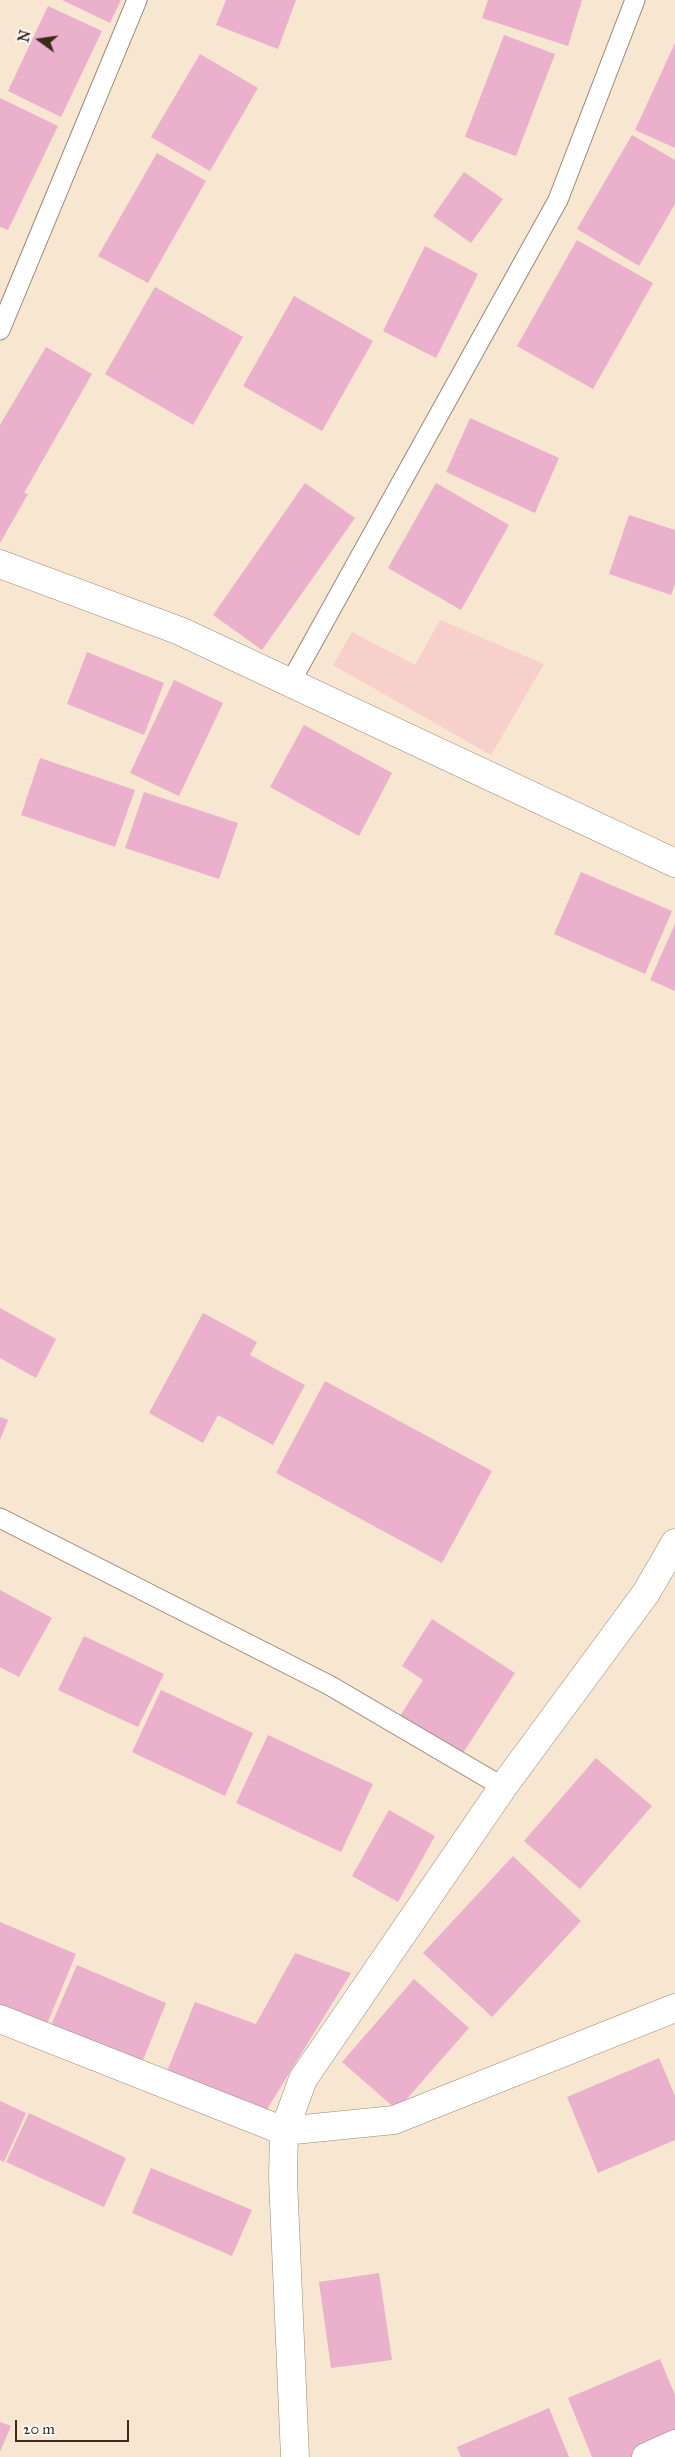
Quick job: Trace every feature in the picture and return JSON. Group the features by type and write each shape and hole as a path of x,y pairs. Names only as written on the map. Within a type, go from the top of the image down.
{"street":[{"path":"0,564 180,631 675,863"},
{"path":"295,2457 283,2178 284,2132 303,2079 503,1786 646,1593 675,1543"},
{"path":"0,2019 284,2132 394,2120 675,2008"},
{"path":"646,2457 675,2444"}],"lane":[{"path":"0,330 137,0"},
{"path":"290,683 558,200 635,0"},
{"path":"0,1518 329,1685 503,1786"}],"shaded area":[{"path":"440,620 544,664 491,755 333,665 352,632 415,665"}],"building":[{"path":"62,0 121,0 110,23"},
{"path":"226,0 296,0 278,49 216,25"},
{"path":"488,0 582,0 568,46 482,18"},
{"path":"48,6 102,31 61,117 8,91"},
{"path":"504,35 555,54 516,156 465,137"},
{"path":"675,43 675,148 635,130"},
{"path":"200,54 258,88 210,171 151,137"},
{"path":"0,98 58,126 8,230 0,227"},
{"path":"632,135 675,160 675,204 639,266 577,229"},
{"path":"157,153 206,181 148,283 98,256"},
{"path":"464,172 503,199 471,243 433,216"},
{"path":"577,240 653,283 593,389 517,346"},
{"path":"425,246 478,274 436,358 383,331"},
{"path":"155,287 243,337 193,425 105,374"},
{"path":"294,296 373,341 322,431 243,386"},
{"path":"46,347 92,374 24,493 28,494 0,543 0,425"},
{"path":"470,418 559,458 535,513 446,472"},
{"path":"305,483 355,518 262,650 213,615"},
{"path":"436,483 509,525 461,610 388,568"},
{"path":"629,515 675,530 675,584 671,595 609,574"},
{"path":"87,652 164,683 144,735 67,704"},
{"path":"174,680 223,703 179,796 130,773"},
{"path":"304,725 392,773 359,836 270,787"},
{"path":"40,758 135,790 115,847 21,815"},
{"path":"144,792 238,823 219,879 125,848"},
{"path":"581,872 672,911 645,974 554,934"},
{"path":"675,924 675,991 650,980"},
{"path":"0,1308 56,1339 36,1378 0,1358"},
{"path":"203,1313 257,1342 250,1355 305,1385 273,1445 218,1415 203,1443 149,1413"},
{"path":"325,1381 492,1471 442,1563 276,1473"},
{"path":"0,1417 8,1420 0,1440"},
{"path":"0,1590 52,1618 19,1677 0,1667"},
{"path":"432,1619 515,1673 461,1756 400,1716 423,1680 402,1666"},
{"path":"84,1636 164,1674 138,1727 58,1690"},
{"path":"161,1690 253,1733 225,1796 132,1752"},
{"path":"268,1735 373,1784 341,1852 236,1803"},
{"path":"596,1758 652,1806 580,1889 524,1841"},
{"path":"389,1810 435,1836 398,1902 352,1876"},
{"path":"513,1856 581,1921 492,2017 423,1953"},
{"path":"0,1922 76,1954 43,2034 0,2016"},
{"path":"295,1953 351,1973 261,2119 164,2079 195,2002 256,2024"},
{"path":"77,1965 166,2003 139,2070 48,2032"},
{"path":"414,1979 469,2028 397,2110 342,2062"},
{"path":"659,2058 675,2096 675,2140 598,2173 567,2097"},
{"path":"0,2101 26,2113 4,2162 0,2160"},
{"path":"29,2113 126,2158 104,2207 6,2162"},
{"path":"151,2168 252,2210 232,2256 132,2213"},
{"path":"379,2273 392,2360 331,2368 319,2282"},
{"path":"660,2359 675,2395 675,2440 636,2457 592,2457 568,2398"},
{"path":"549,2408 569,2457 461,2457 457,2447"},
{"path":"0,2422 11,2426 0,2452"}]}
